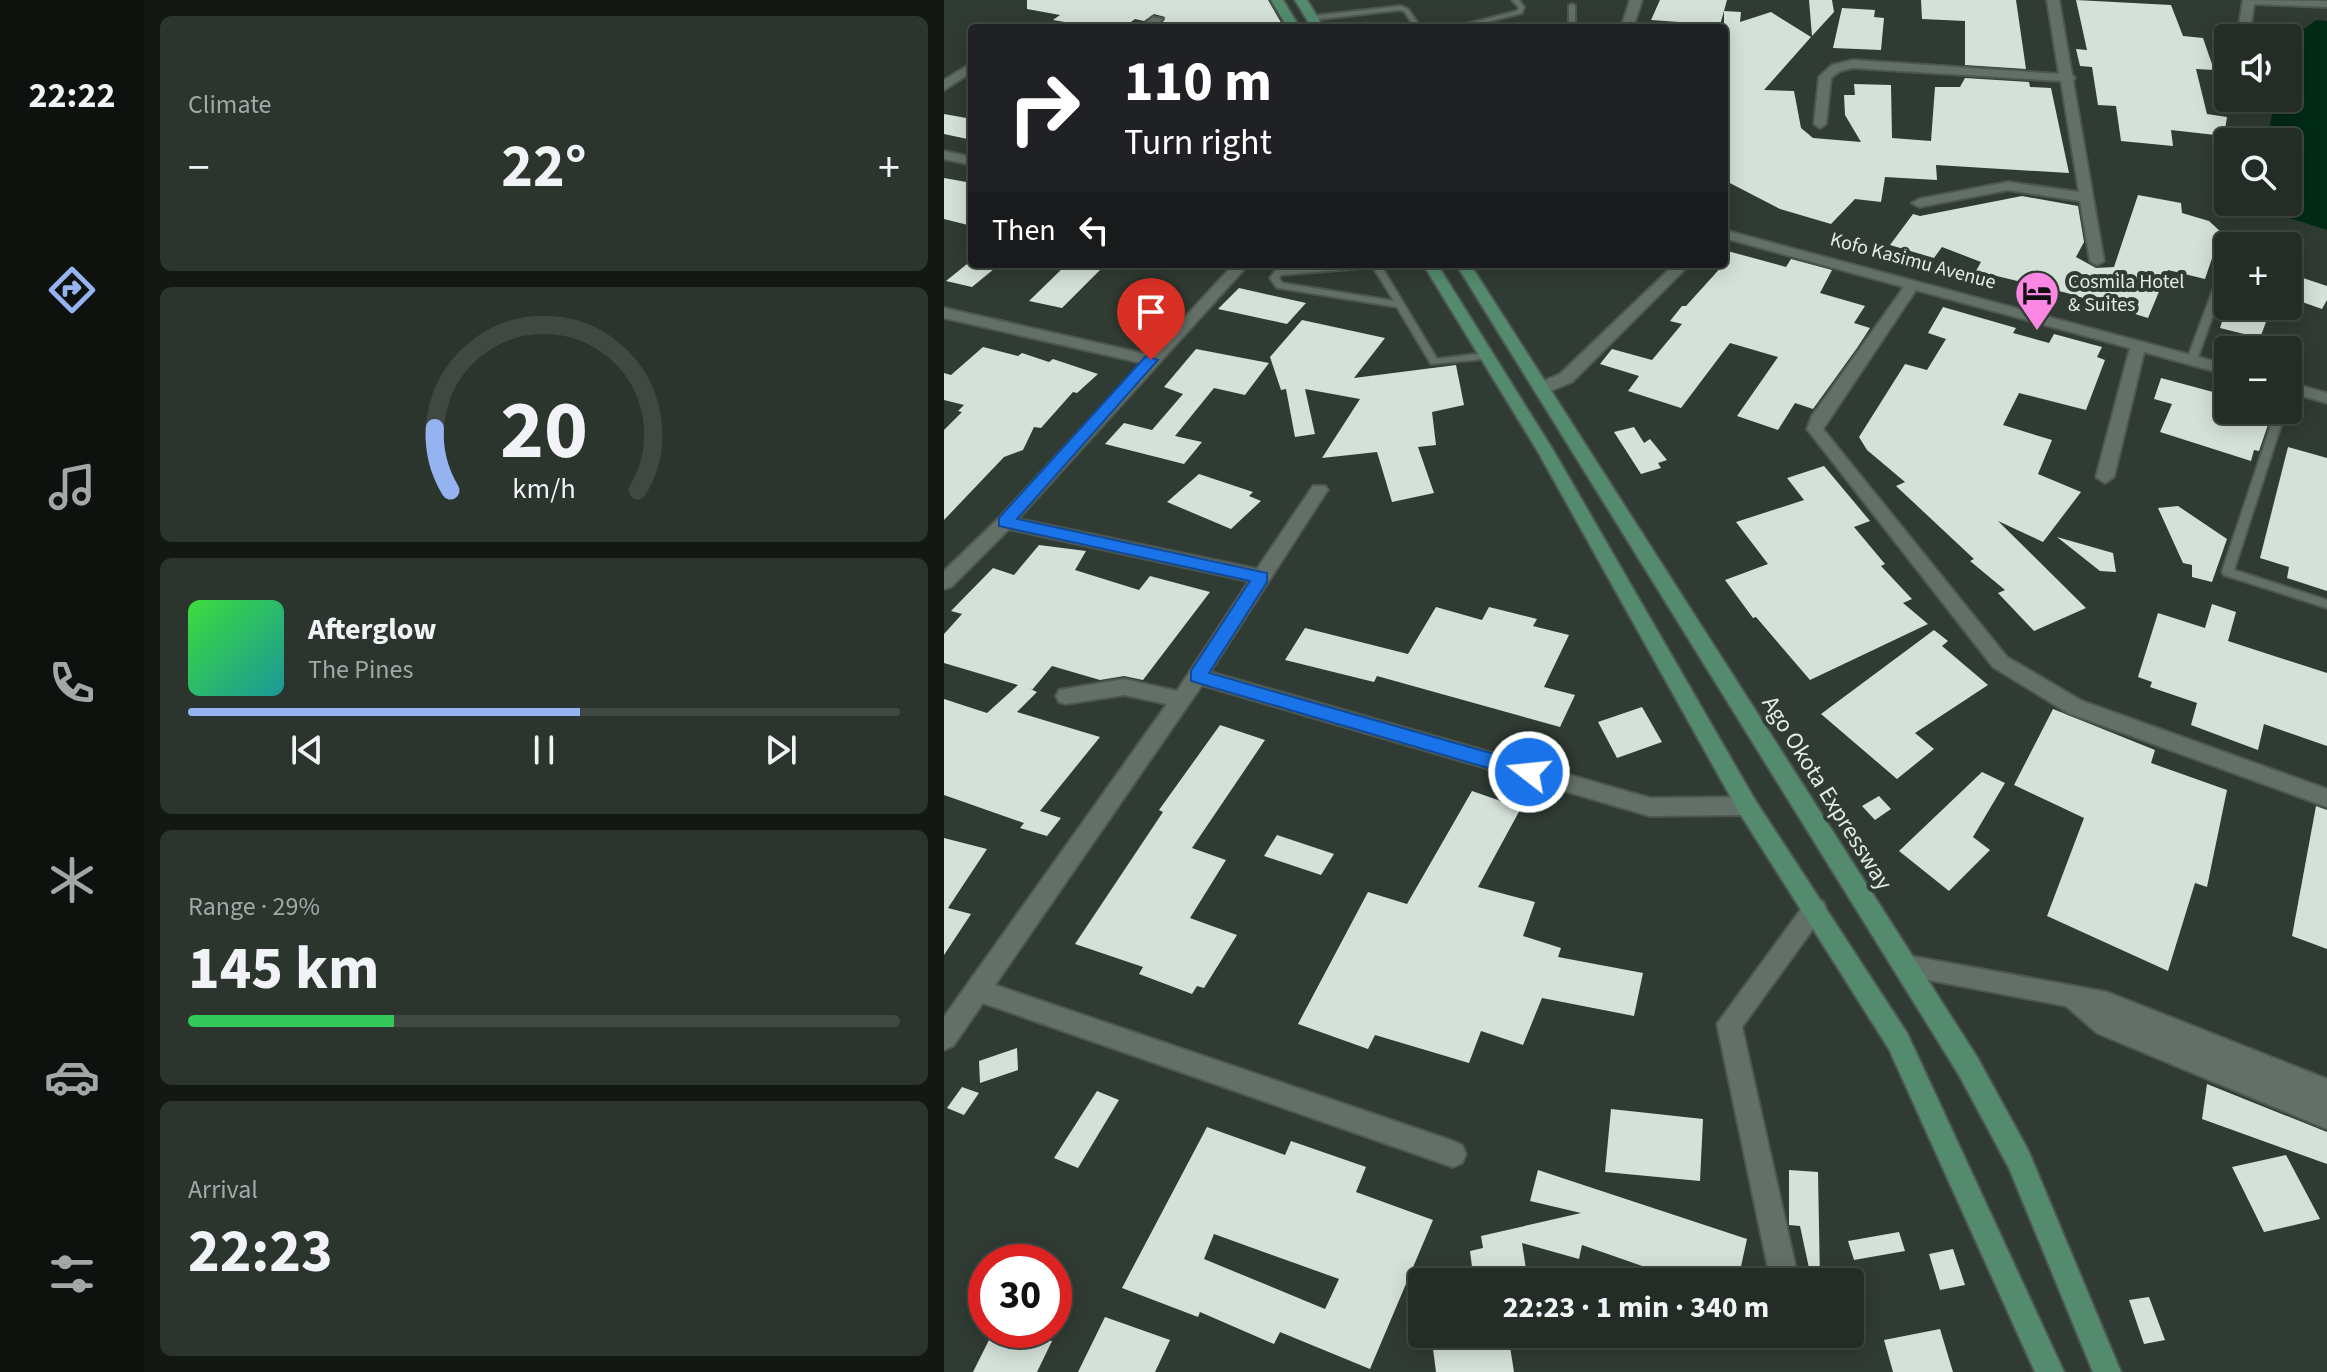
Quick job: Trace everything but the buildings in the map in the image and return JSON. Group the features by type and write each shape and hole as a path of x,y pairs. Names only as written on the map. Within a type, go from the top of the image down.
{"main road":[{"path":"1277,0 1292,24"},
{"path":"1301,0 1315,23"},
{"path":"1432,268 1545,450 1747,806 1898,1041 2050,1372"},
{"name":"Ago Okota Expressway","path":"1466,268 1968,1066 2019,1159 2107,1372"}],"street":[{"path":"1628,24 1636,0"},
{"path":"2053,0 2069,78 2097,261"},
{"path":"2246,24 2250,0 2327,4"},
{"path":"1151,24 1157,19"},
{"path":"1820,124 1825,77 1836,68 1853,64 2069,78"},
{"path":"944,86 968,70"},
{"path":"944,155 968,160"},
{"path":"1919,203 2008,186 2088,198"},
{"name":"Kofo Kasimu Avenue","path":"1728,235 2214,366"},
{"path":"944,582 1005,522 1238,268"},
{"path":"1542,388 1566,378 1679,268"},
{"path":"1914,283 1818,420 1815,429 1819,437 2000,662 2075,707 2327,798"},
{"path":"944,313 1151,360"},
{"path":"2105,477 2138,347"},
{"path":"2302,391 2327,398"},
{"path":"944,1038 1181,701 1319,490"},
{"path":"1005,522 1261,577"},
{"path":"1197,676 1650,807 1747,806"},
{"path":"1066,696 1123,685 1148,688 1181,701"},
{"path":"1782,1268 1729,1024 1815,908"},
{"path":"1905,966 2072,996 2106,1025 2327,1116"},
{"path":"978,990 1453,1154"},
{"path":"2076,1000 2107,1003 2327,1092"}],"lane":[{"path":"1470,24 1520,12 1522,8 1515,0"},
{"path":"1572,6 1572,24"},
{"path":"1315,23 1401,8 1415,24"},
{"path":"1332,268 1278,273 1274,278 1279,285 1399,305"},
{"path":"1378,268 1434,362 1484,356"},
{"path":"2192,360 2214,299"},
{"path":"2276,424 2228,572 2327,604"}],"shaded area":[{"path":"2316,20 2327,21 2327,230 2283,216 2302,216 2302,128 2270,128 2272,112 2302,112 2302,30"}],"place":[{"name":"Cosmila Hotel & Suites","path":"2037,332"}],"route":[{"path":"1151,360 1005,522 1261,577 1197,676 1529,772"}]}
